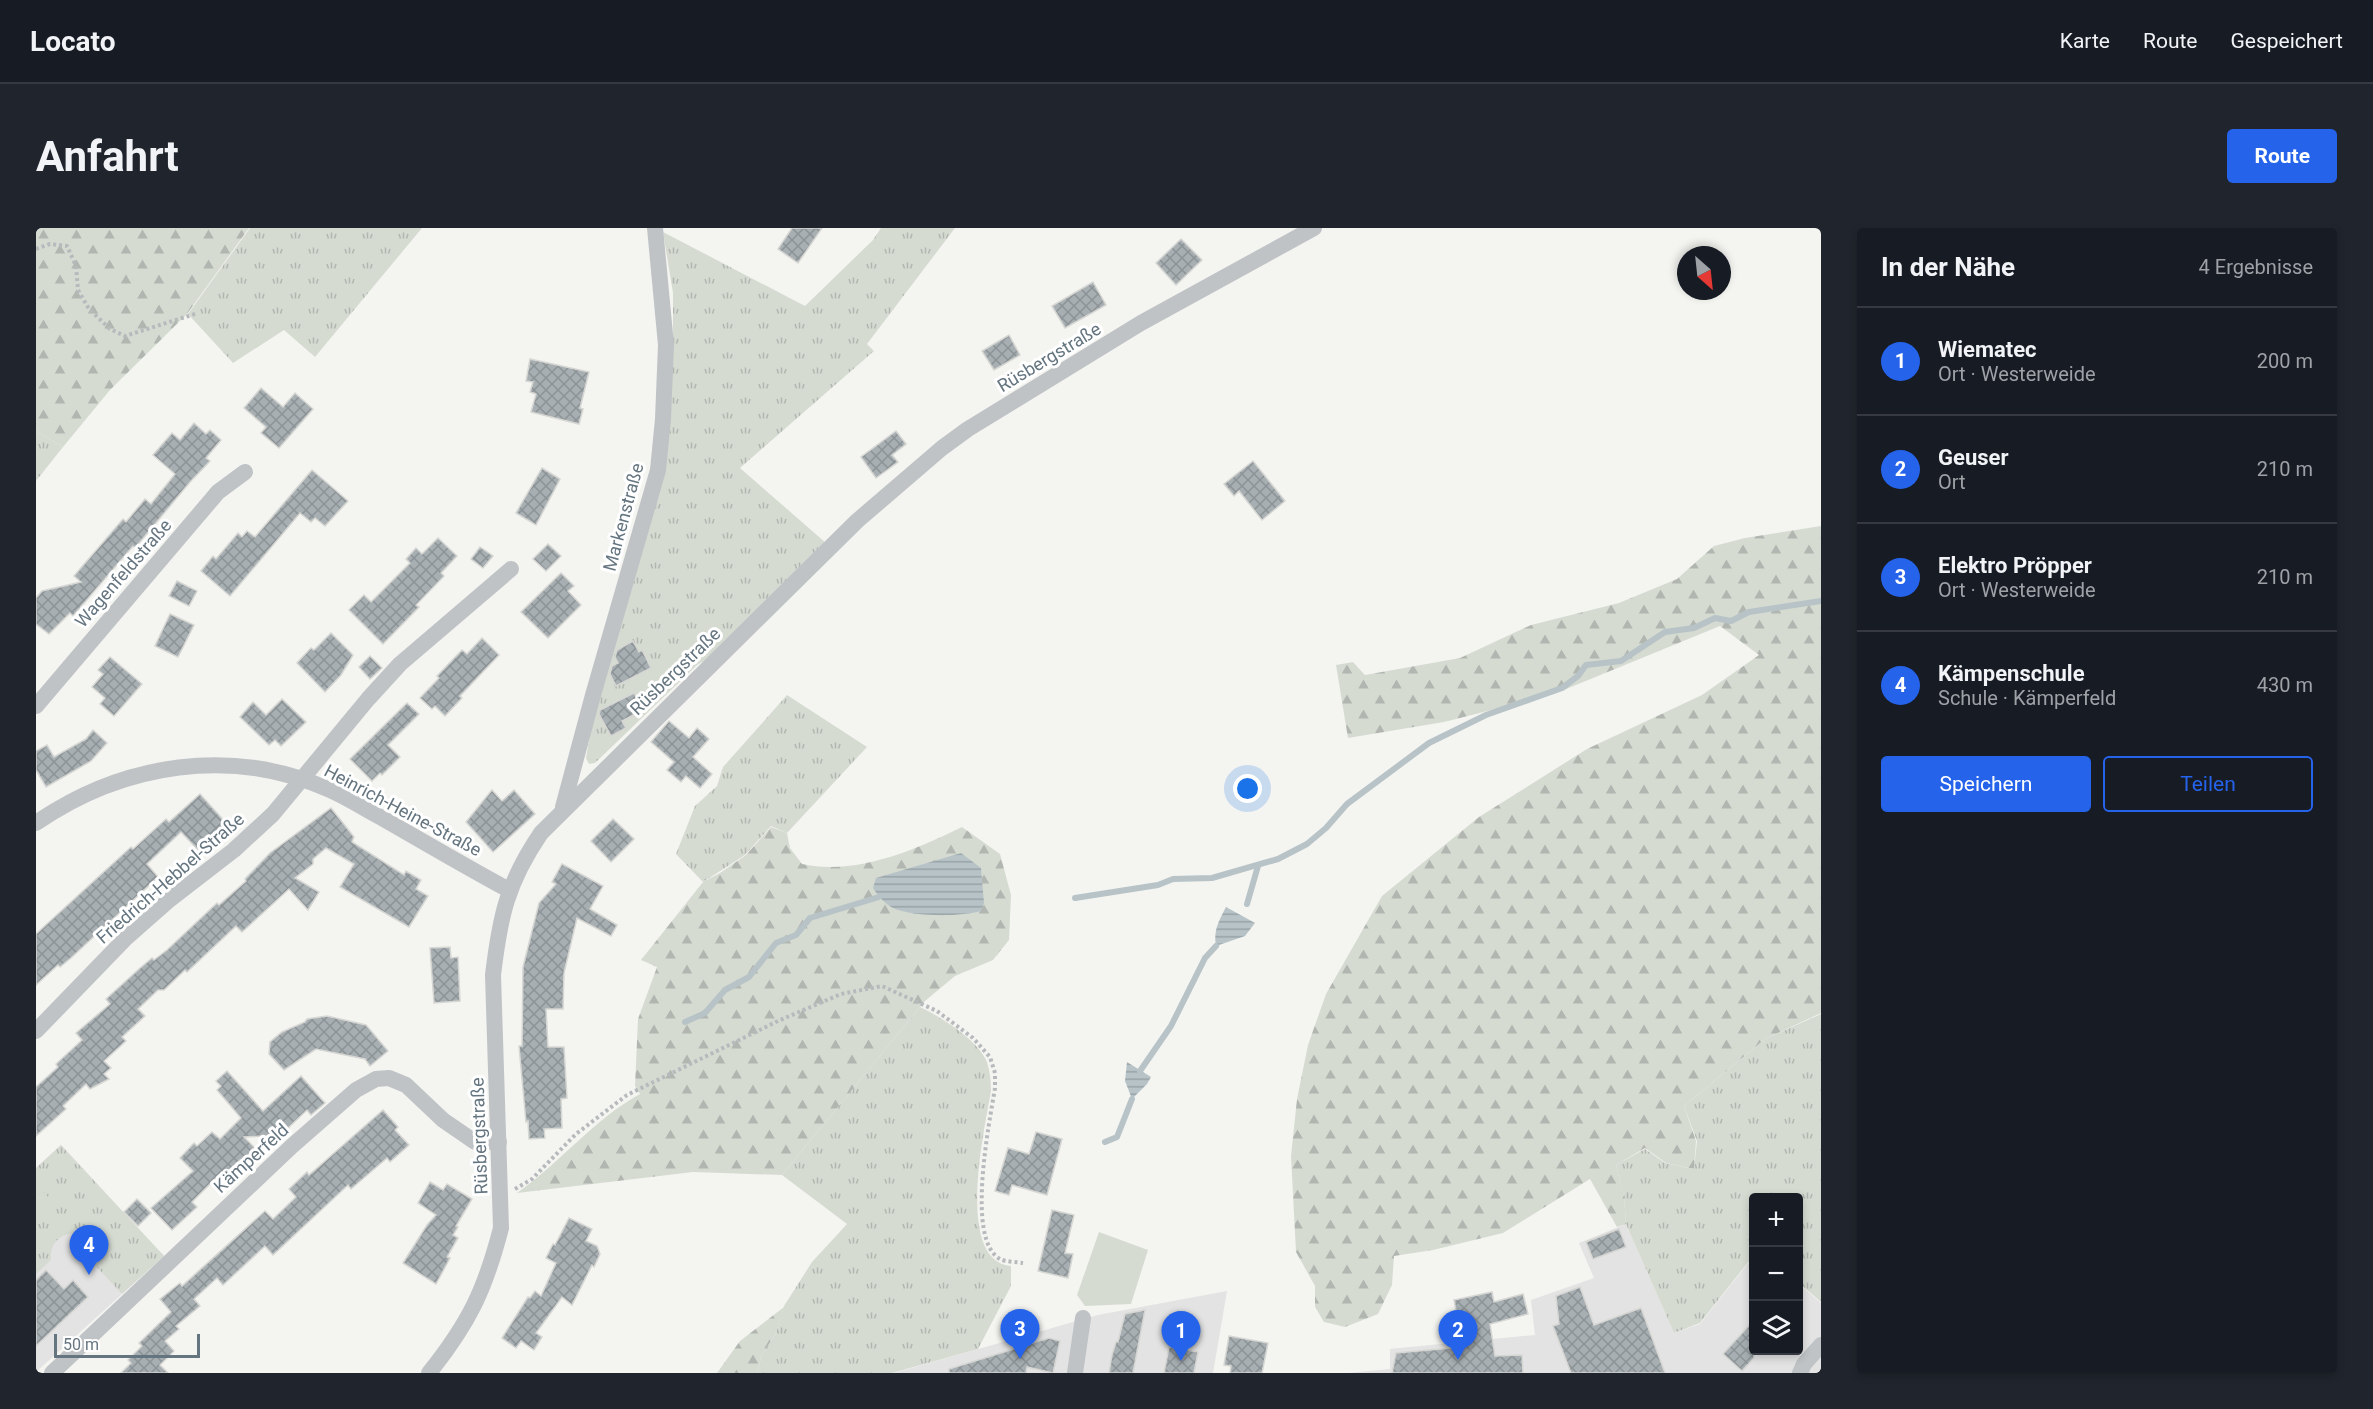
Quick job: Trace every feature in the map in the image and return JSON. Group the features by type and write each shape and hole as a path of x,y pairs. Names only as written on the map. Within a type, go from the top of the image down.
{"street":[{"name":"Markenstraße","path":"563,808 658,470 666,345 655,228"},
{"name":"Rüsbergstraße","path":"429,1373 455,1340 478,1300 493,1261 501,1228 502,1197 493,975 498,934 509,890 528,852 541,833 563,808 857,521 942,448 968,429 1141,323 1314,228"},
{"name":"Wagenfeldstraße","path":"36,706 218,492 245,472"},
{"name":"Friedrich-Hebbel-Straße","path":"36,1031 126,938 168,901 234,850 273,814 368,699 400,664 511,570"},
{"name":"Heinrich-Heine-Straße","path":"36,823 58,808 95,789 120,780 173,767 229,765 302,780 331,790 509,890"},
{"name":"Kämperfeld","path":"52,1373 292,1146 356,1090 376,1078 389,1078 406,1084 443,1120 475,1142 499,1142"},
{"path":"1075,1373 1083,1318"},
{"path":"1800,1373 1804,1364 1821,1345"}],"path":[{"path":"36,249 50,244 67,246 76,266 78,290 89,309 110,329 126,336 198,314"},
{"path":"502,1197 531,1179 576,1134 627,1095 809,1007 841,994 882,986 937,1011 973,1038 990,1057 995,1073 995,1088 981,1193 985,1234 992,1252 1001,1260 1023,1263"}],"shaded area":[{"path":"961,853 981,868 984,903 981,911 937,915 902,911 887,904 873,888 876,878"},
{"path":"1226,907 1255,923 1245,936 1216,946 1216,930"},
{"path":"1127,1062 1151,1077 1132,1099 1125,1081"},
{"path":"61,1145 164,1256 36,1372 36,1168"},
{"path":"1626,1224 1674,1333 1700,1324 1749,1262 1749,1355 1803,1355 1803,1287 1821,1303 1821,1373 1349,1373 1390,1369 1390,1349 1535,1335 1531,1300 1594,1278 1579,1243"},
{"path":"1227,1291 1213,1373 894,1373 1098,1315"}],"green space":[{"path":"36,228 249,228 187,314 110,390 63,447 36,431"},
{"path":"250,228 422,228 315,357 284,330 233,363 188,314"},
{"path":"881,228 955,228 867,344 874,351 740,468 826,543 712,656 697,665 595,763 589,764 586,758 599,686 633,571 673,336 673,293 663,232 805,306 873,240"},
{"path":"36,431 63,447 36,481"},
{"path":"1821,526 1821,1013 1765,1039 1684,1106 1696,1141 1694,1169 1666,1163 1645,1148 1616,1165 1624,1195 1626,1224 1617,1227 1590,1179 1503,1233 1433,1250 1394,1256 1392,1285 1378,1314 1345,1327 1324,1322 1315,1307 1315,1286 1296,1252 1291,1156 1297,1099 1308,1045 1326,994 1382,896 1479,817 1587,749 1702,695 1759,655 1720,626 1554,694 1444,722 1348,738 1336,665 1353,662 1365,675 1460,658 1531,625 1619,603 1677,579 1714,546 1745,538"},
{"path":"787,695 867,747 787,833 771,826 745,855 703,882 676,854 695,806 717,786 723,767"},
{"path":"771,827 787,833 790,848 802,864 843,867 864,864 905,852 962,827 1000,854 1011,895 1009,940 993,960 955,976 925,1001 782,1175 693,1172 517,1193 592,1128 640,1094 635,1086 638,1019 657,967 641,960 703,882 746,855"},
{"path":"920,1007 948,1023 967,1038 987,1062 991,1091 977,1190 978,1218 983,1242 994,1259 1011,1266 1011,1286 978,1349 892,1373 757,1373 762,1354 775,1335 784,1306 812,1262 847,1224 782,1175"},
{"path":"1821,1014 1821,1302 1803,1286 1803,1193 1749,1193 1749,1261 1700,1323 1674,1333 1626,1224 1624,1196 1616,1165 1645,1149 1665,1163 1694,1169 1697,1141 1684,1106 1765,1039"},
{"path":"61,1145 164,1256 122,1294 91,1261 92,1249 88,1235 81,1233 61,1237 53,1246 51,1260 36,1274 36,1168"},
{"path":"42,1191 54,1203 36,1220 36,1197"},
{"path":"1099,1232 1148,1250 1131,1304 1085,1306 1077,1295"},
{"path":"784,1307 775,1335 762,1354 757,1373 717,1373 740,1341"}],"building":[{"path":"792,228 822,228 798,263 778,249"},
{"path":"1181,239 1202,260 1176,285 1156,263"},
{"path":"1093,282 1106,305 1065,328 1052,306"},
{"path":"1009,335 1020,355 994,370 982,351"},
{"path":"530,359 589,372 580,408 583,409 579,424 531,412 536,394 530,392 533,382 526,381"},
{"path":"261,388 283,407 295,393 313,409 279,448 261,433 266,427 244,408"},
{"path":"194,423 206,434 210,430 221,440 206,458 210,461 73,616 70,613 49,634 36,624 36,598 42,591 81,582 74,576 123,519 126,522 145,499 151,504 175,474 153,455 172,433 180,440"},
{"path":"896,431 906,444 892,455 898,462 876,478 861,457"},
{"path":"1253,461 1285,501 1262,520 1239,491 1234,496 1224,484"},
{"path":"542,468 560,479 536,525 516,513"},
{"path":"312,470 348,501 325,526 315,518 311,522 300,513 230,596 201,571 213,556 216,559 238,533 242,537 247,531 255,537"},
{"path":"438,538 457,556 441,573 444,576 416,605 419,607 383,644 349,610 364,595 371,602 410,563 406,559 416,548 422,554"},
{"path":"548,544 561,556 546,571 533,559"},
{"path":"480,547 493,556 483,568 471,559"},
{"path":"561,573 574,586 568,591 581,605 548,638 521,612"},
{"path":"177,581 197,591 189,606 169,596"},
{"path":"170,614 194,625 178,657 155,646"},
{"path":"331,633 353,655 341,675 325,692 297,663 311,648 314,650"},
{"path":"482,638 499,655 460,696 462,698 445,716 435,706 432,709 420,698 462,650 467,654"},
{"path":"633,641 639,652 642,650 651,668 616,686 610,674 612,666 618,663 615,657 617,650"},
{"path":"370,656 382,668 370,679 359,667"},
{"path":"110,657 142,684 114,716 100,704 105,698 92,687 103,674 98,670"},
{"path":"634,693 643,710 622,721 626,728 611,736 599,714 600,710"},
{"path":"282,699 306,722 281,746 275,740 269,745 240,717 253,702 266,715"},
{"path":"407,703 419,714 388,745 400,757 382,775 380,773 372,781 350,759"},
{"path":"669,721 689,738 697,728 709,739 693,757 712,774 700,788 686,776 681,782 667,770 674,762 651,742"},
{"path":"93,730 107,743 91,761 46,787 36,770 36,751 47,745 54,757 86,739"},
{"path":"492,790 502,801 514,790 535,814 493,852 466,822"},
{"path":"200,794 227,824 199,851 181,832 147,864 158,877 72,957 60,967 58,965 36,985 36,934 131,847 133,849 166,819 169,822"},
{"path":"331,808 354,837 352,842 404,875 406,871 421,880 416,889 428,896 409,927 340,887 354,864 326,848 313,859 313,864 295,878 319,892 308,910 289,889 242,932 236,926 187,972 185,970 164,990 158,990 138,1009 145,1016 122,1037 126,1041 104,1061 111,1068 104,1074 109,1079 90,1089 86,1084 63,1106 66,1109 36,1136 36,1087 82,1040 76,1033 110,1004 106,999 152,958 154,960 167,950 217,903 219,905 246,881 245,879 270,853"},
{"path":"613,819 634,839 611,862 591,841"},
{"path":"562,864 603,886 590,909 617,925 611,936 577,918 564,973 563,1009 546,1009 548,1047 564,1047 567,1098 561,1099 562,1128 544,1129 545,1138 529,1139 519,1046 522,1046 523,967 539,903 556,884 552,882"},
{"path":"450,947 451,958 458,957 460,1001 434,1003 430,948"},
{"path":"327,1016 366,1025 388,1051 370,1066 365,1059 316,1049 284,1070 269,1054 270,1042 282,1032 307,1019"},
{"path":"227,1071 263,1111 301,1076 325,1103 311,1115 307,1110 283,1135 244,1137 257,1150 244,1164 240,1160 225,1174 222,1172 192,1202 197,1207 172,1230 151,1208 193,1171 180,1158 194,1143 197,1146 212,1132 220,1139 241,1118 217,1090 221,1086 216,1081"},
{"path":"383,1110 398,1127 395,1130 409,1145 390,1162 387,1158 351,1189 348,1185 273,1255 265,1246 223,1285 217,1278 194,1299 200,1306 176,1326 179,1329 165,1341 174,1351 160,1365 168,1373 121,1373 131,1363 128,1360 142,1346 139,1343 171,1312 160,1299 180,1283 182,1286 265,1211 273,1219 296,1197 289,1189 307,1172 309,1175"},
{"path":"1036,1132 1062,1139 1047,1195 1012,1185 1009,1195 995,1191 1008,1148 1029,1154"},
{"path":"430,1182 443,1190 447,1184 472,1199 456,1226 458,1227 453,1235 458,1238 436,1284 403,1263 436,1215 418,1203"},
{"path":"137,1199 151,1213 138,1226 124,1212"},
{"path":"1052,1210 1074,1215 1065,1253 1073,1254 1068,1278 1038,1271"},
{"path":"569,1218 592,1229 586,1241 597,1246 600,1254 572,1305 562,1297 536,1333 542,1337 534,1350 521,1341 516,1348 502,1338 528,1297 530,1298 535,1291 541,1296 556,1263 546,1258"},
{"path":"1619,1229 1626,1247 1593,1259 1586,1242"},
{"path":"46,1270 64,1289 73,1280 88,1297 36,1346 36,1280"},
{"path":"1580,1287 1594,1325 1641,1308 1665,1373 1571,1373 1553,1326 1559,1324 1556,1296"},
{"path":"1492,1292 1494,1302 1523,1294 1528,1314 1490,1324 1495,1356 1522,1355 1523,1373 1392,1373 1396,1353 1463,1347 1454,1300"},
{"path":"1145,1310 1133,1373 1109,1373 1112,1355 1125,1314"},
{"path":"1749,1325 1749,1355 1754,1355 1754,1358 1742,1371 1723,1354"},
{"path":"1229,1336 1268,1343 1262,1373 1230,1373 1231,1366 1224,1365"},
{"path":"1049,1338 1060,1341 1053,1373 1027,1367 1026,1373 949,1373 949,1369"},
{"path":"1169,1347 1198,1352 1194,1373 1164,1373"}],"waterway":[{"path":"1075,898 1158,885 1173,879 1212,878 1278,859 1307,844 1326,828 1347,804 1429,743 1486,715 1562,688 1578,676 1586,665 1621,661 1665,632 1694,628 1715,618 1731,621 1749,612 1821,601"},
{"path":"1247,904 1258,866"},
{"path":"685,1022 705,1013 725,990 749,977 776,943 796,935 810,918 879,897"},
{"path":"1140,1071 1171,1026 1205,958 1216,946"},
{"path":"1105,1142 1117,1137 1132,1099"}],"place":[{"name":"Kämpenschule","path":"89,1275"},
{"name":"Elektro Pröpper","path":"1020,1359"},
{"name":"Geuser","path":"1458,1360"},
{"name":"Wiematec","path":"1181,1361"}]}
